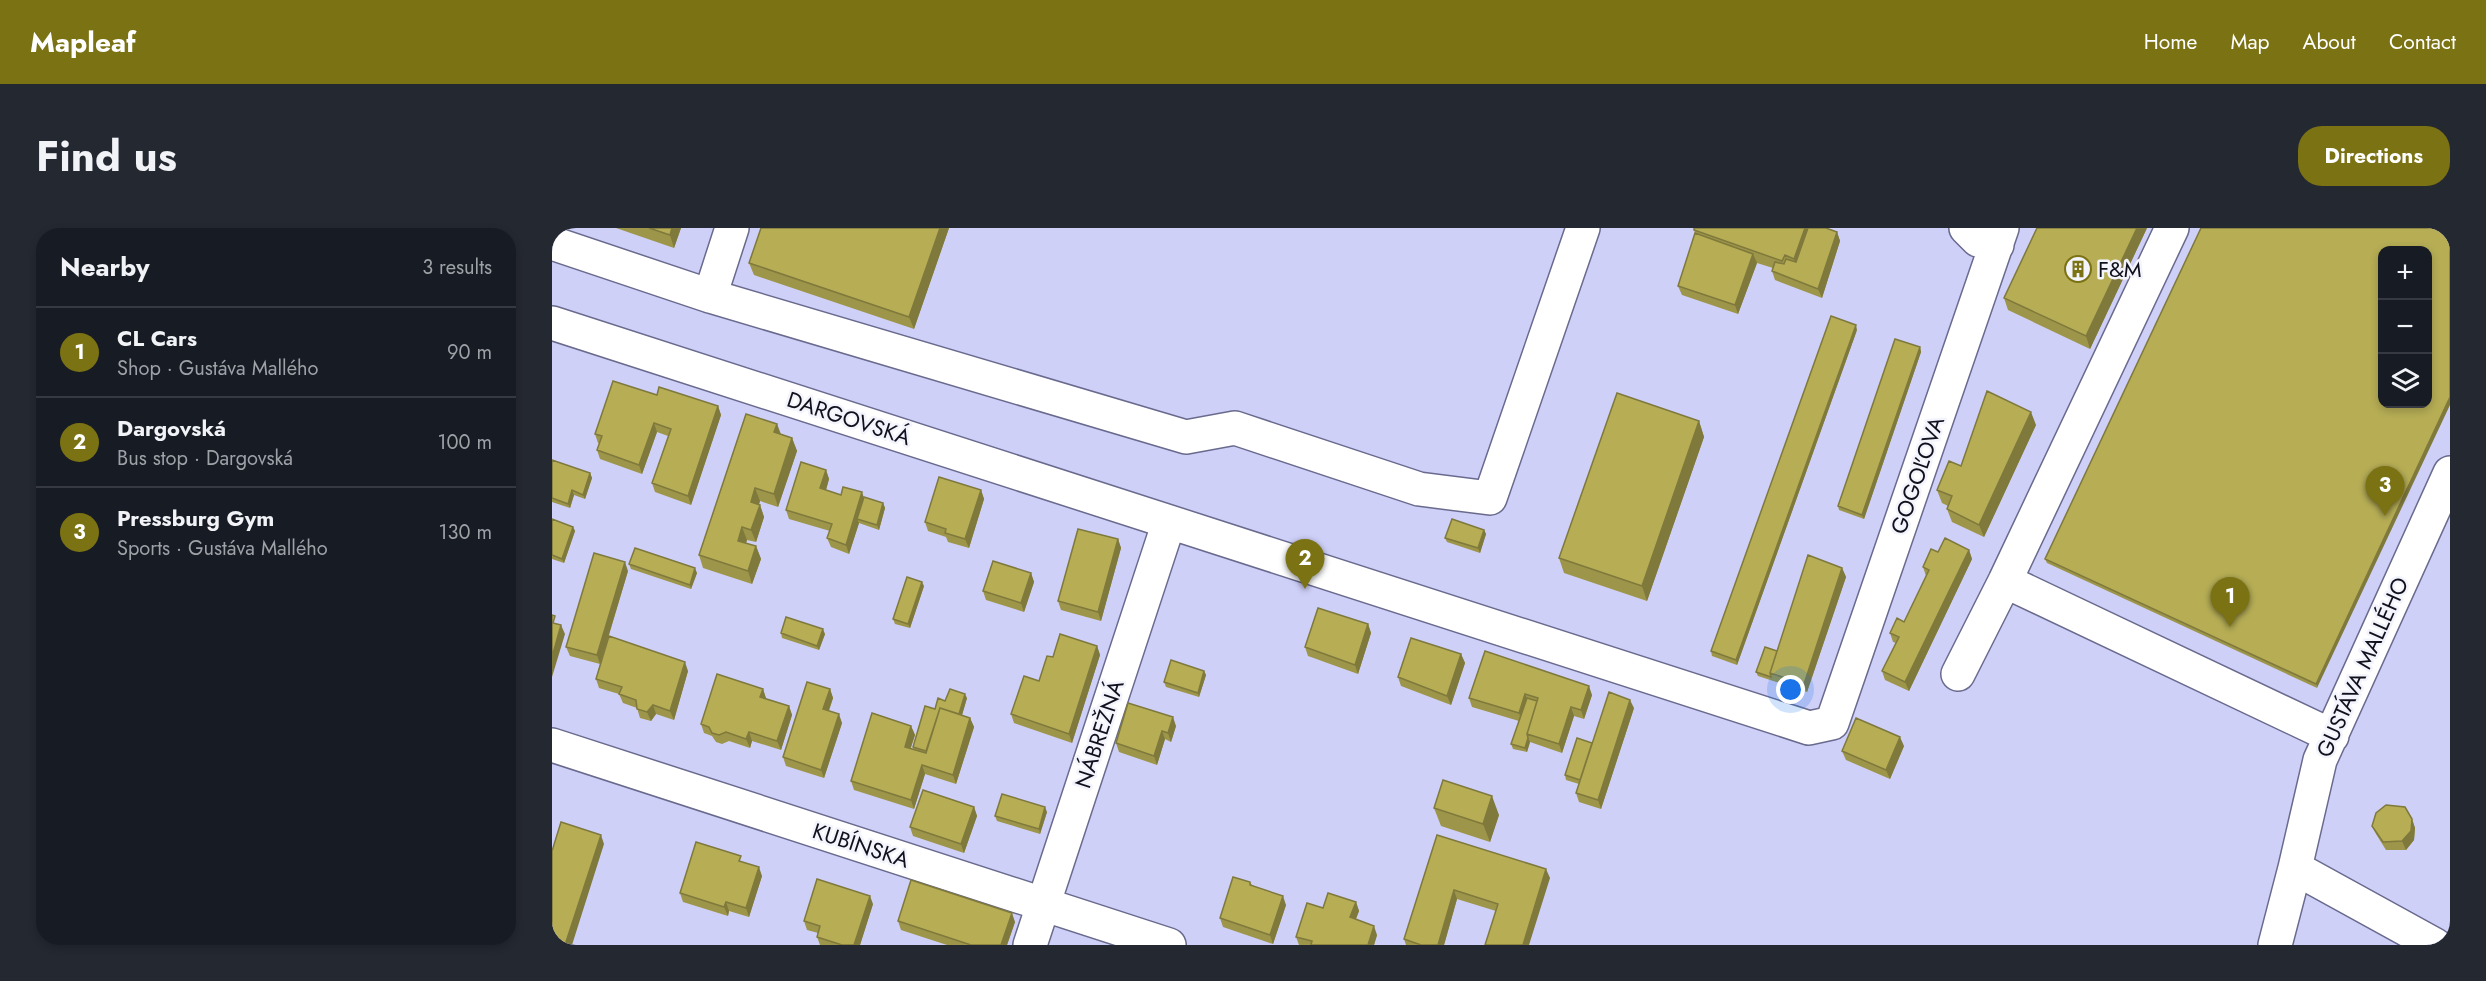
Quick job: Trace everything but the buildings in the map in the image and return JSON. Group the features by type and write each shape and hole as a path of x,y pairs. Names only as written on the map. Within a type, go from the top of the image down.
{"street":[{"path":"710,296 732,228"},
{"path":"552,243 710,296 1186,437 1235,428 1419,489 1490,498 1583,228"},
{"path":"1966,228 1978,240 1999,236"},
{"path":"1958,674 2005,581 2172,228"},
{"name":"GOGOĽOVA","path":"1832,723 1999,236"},
{"name":"DARGOVSKÁ","path":"552,322 1313,571 1809,728 1832,723"},
{"name":"GUSTÁVA MALLÉHO","path":"2275,945 2320,760 2450,473"},
{"name":"NÁBREŽNÁ","path":"1030,945 1169,522"},
{"path":"2005,581 2332,736"},
{"name":"KUBÍNSKA","path":"552,745 1169,945"},
{"path":"2295,868 2435,945"}],"place":[{"name":"F&M","path":"2078,269"},
{"name":"Pressburg Gym","path":"2385,516"},
{"name":"Dargovská","path":"1305,589"},
{"name":"CL Cars","path":"2230,627"}]}
